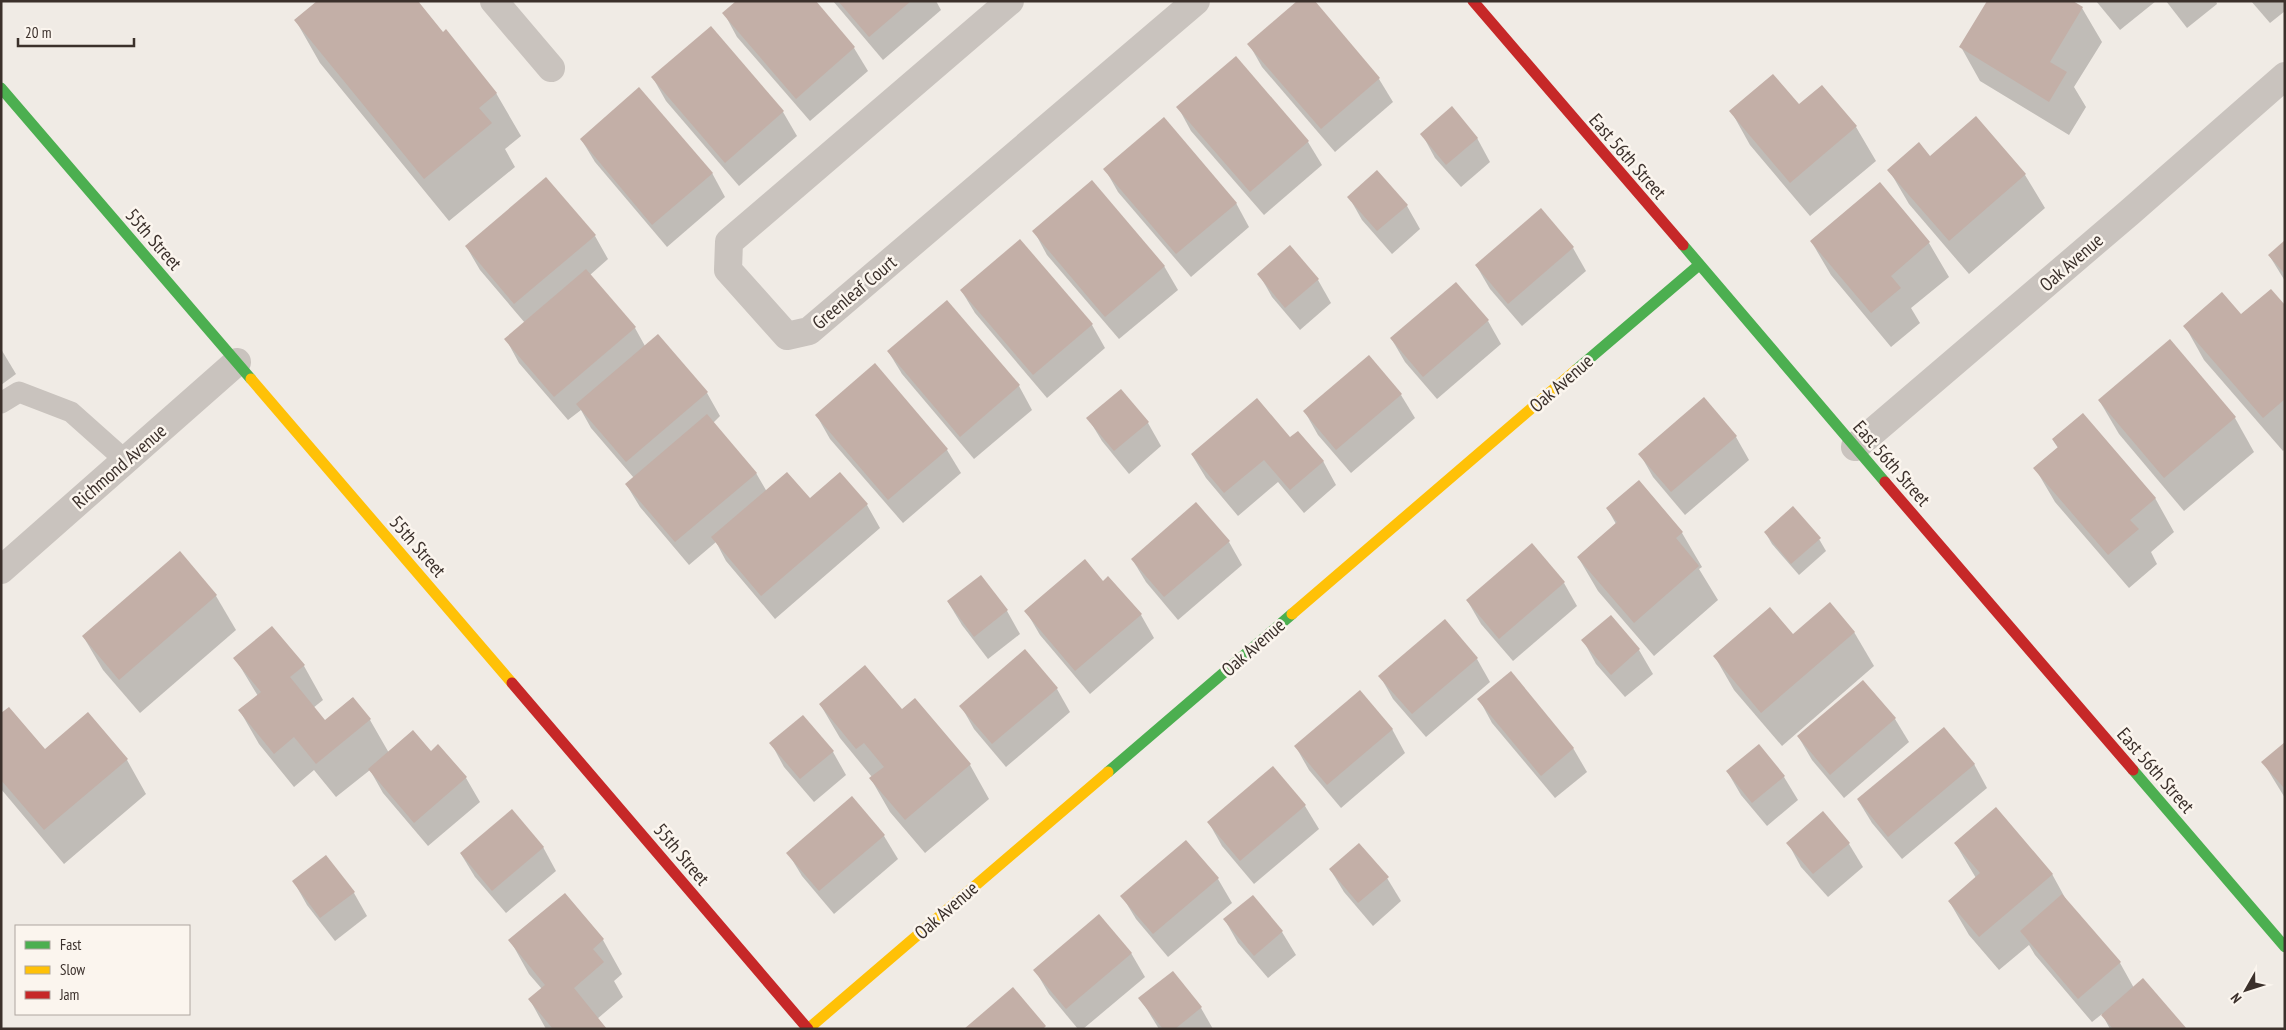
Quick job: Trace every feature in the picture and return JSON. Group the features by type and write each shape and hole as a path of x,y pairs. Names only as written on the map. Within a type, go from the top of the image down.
{"street":[{"path":"494,1 551,68"},
{"name":"Greenleaf Court","path":"1010,1 729,242 728,270 787,336 809,331 1196,1"},
{"name":"East 56th Street","path":"1473,1 2285,947"},
{"name":"Oak Avenue","path":"1855,447 2130,212 2285,76"},
{"name":"55th Street","path":"1,88 808,1029"},
{"name":"Oak Avenue","path":"808,1029 1699,265"},
{"name":"Richmond Avenue","path":"1,570 237,362"}],"lane":[{"path":"1,403 19,392 71,412 126,461"}],"building":[{"path":"317,1 418,1 443,32 446,29 497,93 479,108 492,123 424,179 294,20"},
{"path":"736,1 816,1 855,47 796,99 722,13"},
{"path":"838,1 911,1 869,37"},
{"path":"1297,1 1315,1 1380,78 1321,129 1247,44"},
{"path":"1987,1 2073,1 2083,7 2050,62 2067,72 2049,102 1959,47"},
{"path":"711,26 784,111 725,163 651,77"},
{"path":"1236,56 1309,141 1250,192 1176,107"},
{"path":"1773,74 1799,104 1822,85 1857,126 1790,183 1729,111"},
{"path":"639,87 713,173 652,225 580,139"},
{"path":"1452,106 1478,138 1446,165 1420,134"},
{"path":"1976,116 2026,174 1949,241 1887,170 1919,142 1930,156"},
{"path":"1164,117 1237,203 1176,254 1103,169"},
{"path":"1377,170 1408,205 1377,231 1347,197"},
{"path":"546,177 596,235 514,304 465,246"},
{"path":"1092,180 1165,266 1105,317 1032,231"},
{"path":"1880,182 1930,242 1891,276 1901,288 1871,313 1810,241"},
{"path":"1541,208 1574,247 1508,304 1475,265"},
{"path":"1020,239 1093,324 1033,375 960,290"},
{"path":"2285,240 2285,274 2268,255"},
{"path":"1290,245 1319,279 1285,308 1257,274"},
{"path":"586,269 636,327 554,397 504,339"},
{"path":"1456,282 1489,320 1423,377 1390,338"},
{"path":"2271,289 2285,305 2285,399 2263,418 2183,326 2222,292 2241,314"},
{"path":"947,300 1020,385 960,437 887,351"},
{"path":"658,334 708,392 626,462 576,404"},
{"path":"2170,339 2236,417 2164,478 2098,400"},
{"path":"1369,355 1402,394 1336,450 1303,411"},
{"path":"875,363 948,449 888,500 815,415"},
{"path":"1121,389 1149,422 1114,451 1086,418"},
{"path":"1704,397 1737,436 1671,492 1638,454"},
{"path":"1257,398 1290,437 1298,431 1324,461 1290,490 1264,460 1224,493 1191,454"},
{"path":"2083,413 2156,498 2130,520 2139,529 2108,555 2033,468 2058,447 2052,439"},
{"path":"707,414 757,473 675,542 625,484"},
{"path":"787,472 810,498 840,472 868,504 761,596 711,537"},
{"path":"1639,480 1683,532 1676,538 1699,566 1634,623 1577,557 1617,522 1606,508"},
{"path":"1196,502 1230,541 1164,597 1131,559"},
{"path":"1793,506 1821,538 1791,564 1764,532"},
{"path":"1532,543 1565,582 1499,639 1466,600"},
{"path":"180,551 217,595 119,680 82,636"},
{"path":"1085,559 1103,581 1108,576 1142,614 1075,671 1024,611"},
{"path":"981,575 1008,610 974,637 947,601"},
{"path":"1830,602 1855,632 1761,713 1713,656 1770,607 1793,634"},
{"path":"1611,615 1640,649 1611,675 1581,640"},
{"path":"1445,619 1478,658 1412,714 1378,676"},
{"path":"272,626 305,665 290,677 325,720 353,697 371,719 316,764 294,737 274,754 238,710 261,692 233,658"},
{"path":"1025,649 1058,688 992,744 959,706"},
{"path":"865,665 902,709 915,698 971,764 905,820 869,778 884,767 864,743 856,749 819,704"},
{"path":"1511,671 1574,748 1541,776 1477,699"},
{"path":"1863,680 1896,718 1830,775 1797,736"},
{"path":"1360,690 1393,729 1327,785 1294,746"},
{"path":"9,707 45,749 88,712 128,759 44,830 1,780 1,713"},
{"path":"803,715 834,751 800,779 769,743"},
{"path":"1944,727 1975,764 1888,837 1857,799"},
{"path":"413,730 431,751 438,744 467,777 414,823 368,769"},
{"path":"2285,742 2285,789 2261,762"},
{"path":"1759,744 1785,776 1752,803 1726,771"},
{"path":"1273,766 1306,805 1240,861 1207,822"},
{"path":"852,796 885,835 819,891 786,853"},
{"path":"1996,807 2053,874 1979,937 1948,901 1980,873 1954,843"},
{"path":"512,809 544,847 492,891 460,853"},
{"path":"1823,811 1850,843 1813,874 1786,843"},
{"path":"1186,840 1219,878 1153,934 1120,896"},
{"path":"1359,843 1389,877 1358,903 1329,869"},
{"path":"326,855 355,892 320,918 292,881"},
{"path":"565,893 604,939 593,949 604,962 574,988 607,1029 553,1029 528,999 545,985 508,940"},
{"path":"2062,894 2121,962 2078,999 2020,931"},
{"path":"1253,895 1283,931 1254,956 1223,919"},
{"path":"1099,914 1132,953 1066,1009 1033,970"},
{"path":"1173,971 1202,1007 1175,1029 1163,1029 1138,998"},
{"path":"2143,978 2187,1029 2113,1029 2101,1015"},
{"path":"1013,987 1046,1026 1043,1029 964,1029"}],"traffic: fast":[{"path":"1,88 251,379"},
{"path":"1683,245 1885,482"},
{"path":"1576,370 1699,265"},
{"path":"1108,772 1292,614"},
{"path":"2133,770 2285,947"}],"traffic: slow":[{"path":"1292,614 1576,370"},
{"path":"251,379 512,683"},
{"path":"808,1029 1108,772"}],"traffic: jam":[{"path":"1473,1 1683,245"},
{"path":"1885,482 2133,770"},
{"path":"512,683 808,1029"}]}
